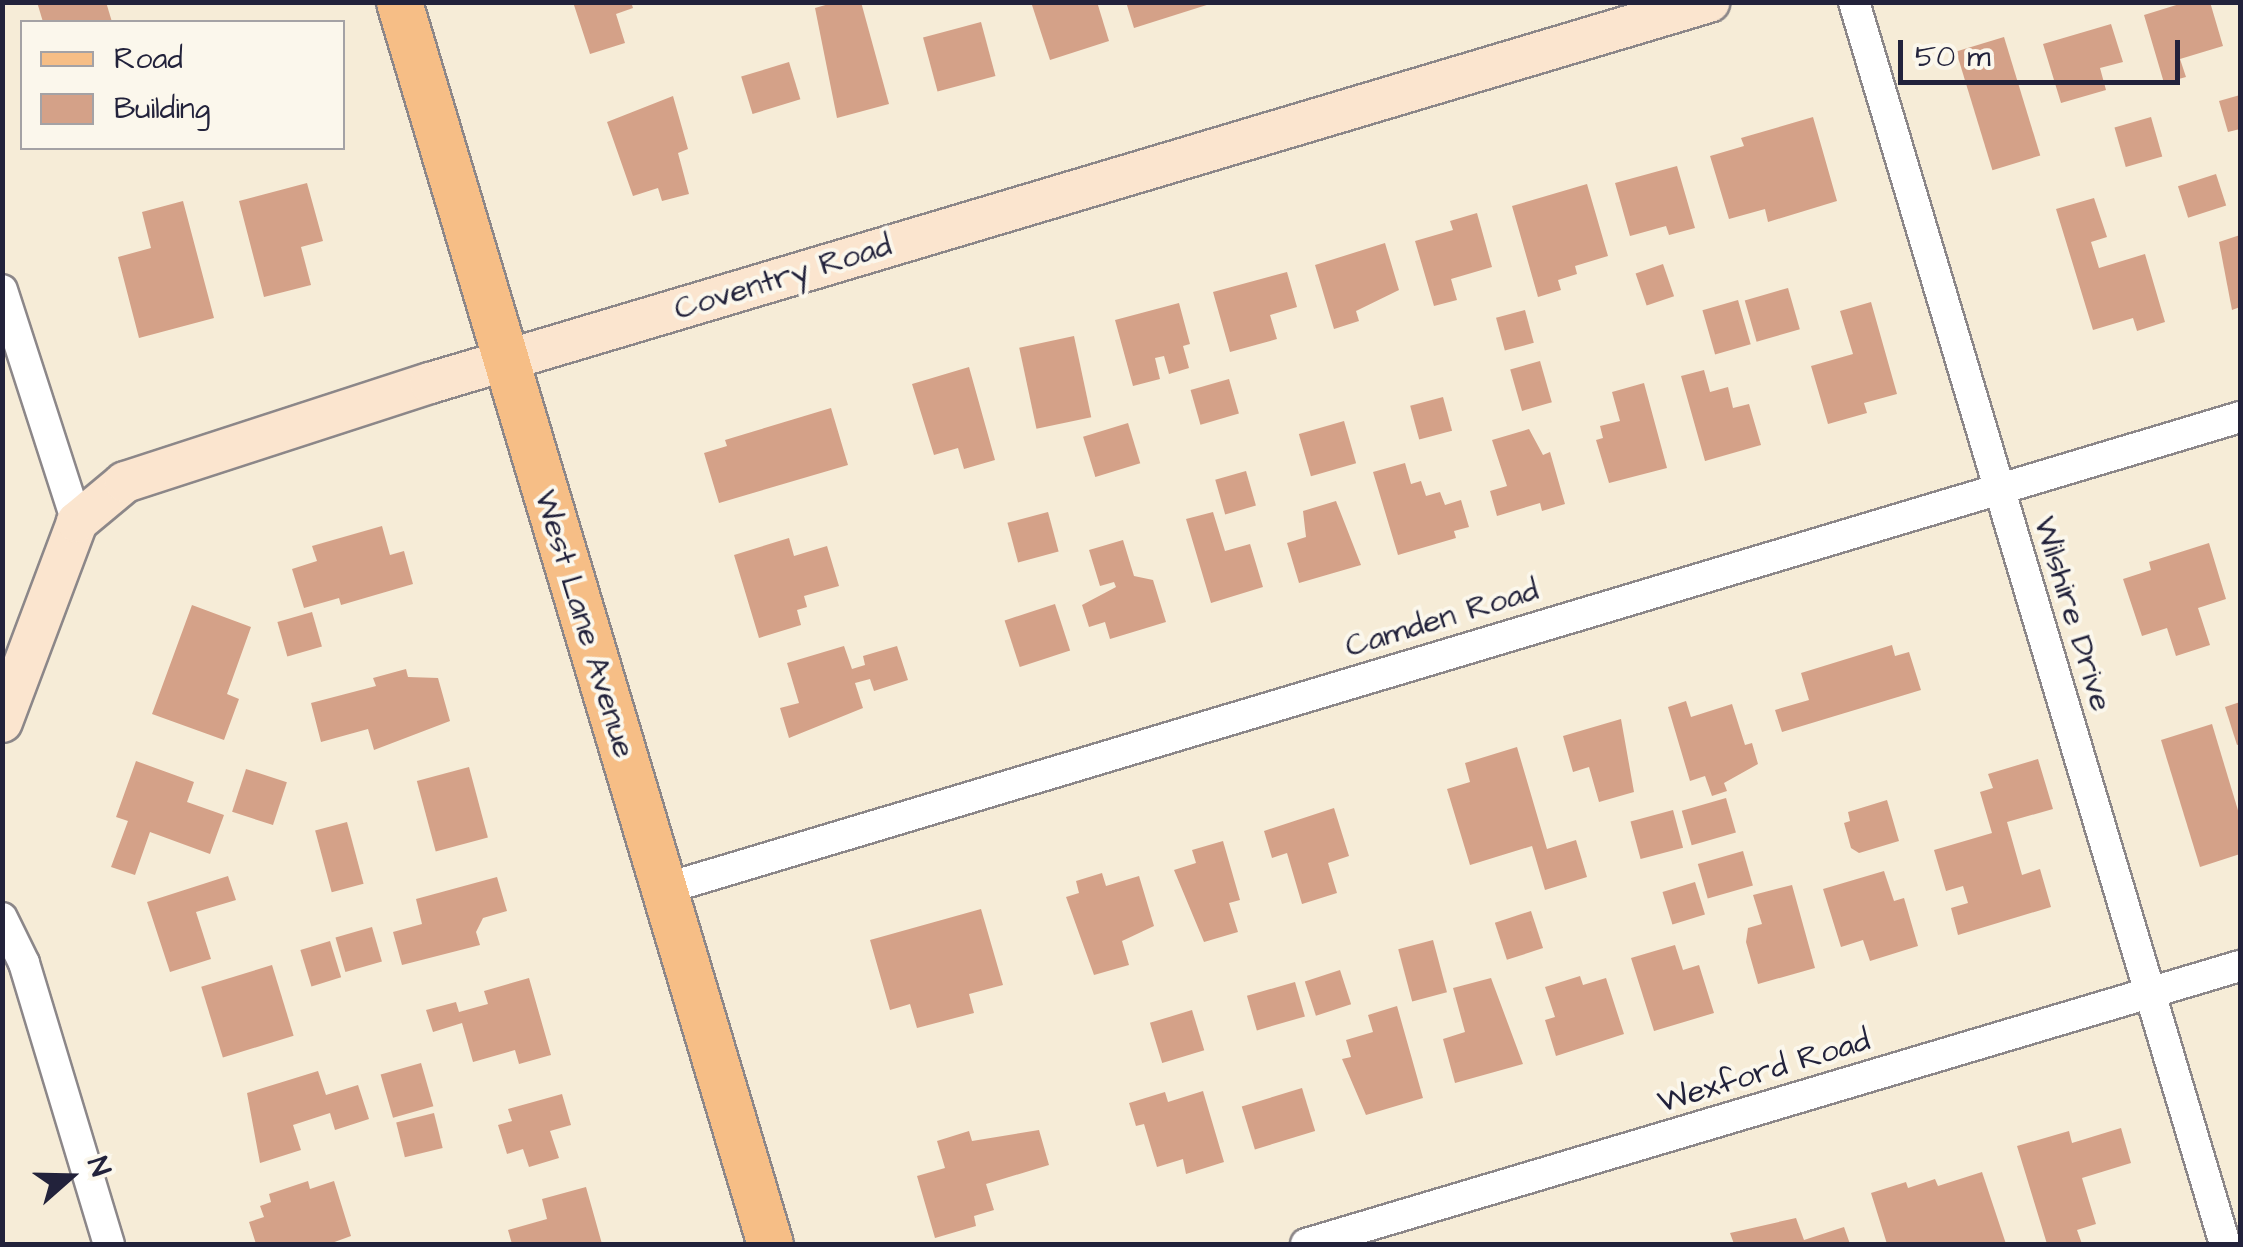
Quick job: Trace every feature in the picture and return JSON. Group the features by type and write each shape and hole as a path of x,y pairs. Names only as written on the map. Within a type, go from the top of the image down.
{"main road":[{"name":"West Lane Avenue","path":"399,2 770,1244"}],"street":[{"name":"Coventry Road","path":"2,722 77,522 125,482 188,458 506,360 1708,2"},
{"name":"Wilshire Drive","path":"1854,2 2225,1244"},
{"path":"2,290 77,522"},
{"name":"Camden Road","path":"664,889 2240,417"},
{"path":"2,918 24,963 109,1244"},
{"name":"Wexford Road","path":"1306,1244 2240,966"}],"building":[{"path":"37,2 106,2 111,20 42,20"},
{"path":"573,2 631,2 633,8 616,14 625,43 590,54"},
{"path":"836,2 861,2 889,104 837,118 815,8"},
{"path":"1031,2 1097,2 1109,41 1050,60"},
{"path":"1126,2 1212,2 1213,3 1134,28"},
{"path":"2186,2 2210,2 2223,46 2180,59 2186,77 2164,83 2144,15"},
{"path":"981,22 995,76 938,92 923,38"},
{"path":"2111,24 2123,62 2100,68 2106,90 2061,103 2043,44"},
{"path":"2004,37 2040,156 1992,170 1956,52"},
{"path":"789,62 800,99 753,114 741,77"},
{"path":"2240,95 2240,129 2228,132 2219,101"},
{"path":"673,96 688,149 678,153 689,194 662,201 658,188 633,196 607,122"},
{"path":"1813,117 1837,201 1768,222 1765,209 1729,219 1710,156 1744,146 1741,138"},
{"path":"2151,117 2162,156 2126,167 2114,127"},
{"path":"1677,166 1695,228 1669,235 1666,226 1630,236 1615,183"},
{"path":"2216,174 2226,205 2188,218 2178,186"},
{"path":"307,183 323,241 301,247 311,285 264,297 239,201"},
{"path":"1587,184 1608,256 1575,266 1577,274 1558,280 1561,290 1538,297 1512,206"},
{"path":"2094,198 2107,237 2091,242 2099,268 2145,254 2165,322 2137,331 2133,318 2093,330 2056,209"},
{"path":"183,201 214,318 139,338 118,257 151,248 142,212"},
{"path":"1477,213 1492,267 1451,279 1457,300 1434,306 1415,241 1453,230 1450,221"},
{"path":"2240,235 2240,307 2232,310 2219,242"},
{"path":"1385,243 1399,290 1356,311 1359,321 1334,329 1315,265"},
{"path":"1663,264 1674,296 1647,306 1636,273"},
{"path":"1287,272 1297,307 1270,315 1277,339 1230,352 1213,292"},
{"path":"1788,288 1800,329 1757,342 1745,300"},
{"path":"1738,300 1751,344 1715,354 1702,310"},
{"path":"1871,302 1897,394 1864,403 1867,413 1828,424 1811,366 1853,354 1840,311"},
{"path":"1179,303 1190,344 1183,346 1189,368 1169,374 1164,356 1155,358 1160,379 1133,386 1115,320"},
{"path":"1525,310 1534,343 1505,351 1496,318"},
{"path":"1074,336 1091,417 1036,429 1019,348"},
{"path":"1540,361 1552,402 1522,411 1510,370"},
{"path":"969,367 995,460 964,469 958,448 934,455 912,384"},
{"path":"1704,370 1710,392 1728,387 1733,408 1749,404 1761,445 1705,461 1681,376"},
{"path":"1229,379 1239,414 1200,425 1191,390"},
{"path":"1644,383 1667,468 1609,483 1596,440 1603,438 1600,426 1620,421 1612,392"},
{"path":"1443,397 1452,431 1419,440 1410,406"},
{"path":"831,408 848,465 719,503 704,453 727,446 725,440"},
{"path":"1344,421 1356,463 1311,476 1299,434"},
{"path":"1128,423 1140,463 1095,477 1083,437"},
{"path":"1529,429 1543,455 1550,452 1565,504 1542,511 1540,503 1497,516 1490,491 1507,486 1492,440"},
{"path":"1405,463 1411,484 1421,481 1426,496 1440,492 1445,505 1461,500 1469,527 1454,531 1456,538 1398,555 1373,472"},
{"path":"1246,471 1256,506 1225,514 1215,480"},
{"path":"1336,501 1361,565 1299,583 1287,543 1306,537 1303,511"},
{"path":"1048,512 1059,552 1018,562 1007,523"},
{"path":"1213,512 1225,551 1250,544 1263,587 1211,603 1186,519"},
{"path":"382,526 390,555 404,551 413,584 341,605 339,598 304,608 292,569 317,561 312,546"},
{"path":"789,538 794,556 827,546 839,586 804,596 807,607 797,610 801,625 759,638 734,555"},
{"path":"1123,540 1134,576 1153,580 1166,622 1110,639 1105,622 1089,627 1082,605 1116,587 1114,582 1100,586 1089,550"},
{"path":"2209,543 2226,599 2198,608 2210,645 2176,656 2167,628 2142,636 2123,579 2151,570 2149,562"},
{"path":"1055,604 1070,651 1020,667 1005,620"},
{"path":"192,605 251,627 227,694 239,699 224,740 152,714"},
{"path":"312,612 322,647 287,657 277,622"},
{"path":"1892,645 1895,656 1909,652 1921,690 1782,732 1775,710 1809,700 1801,673"},
{"path":"844,646 852,669 865,665 863,656 897,646 908,680 874,691 870,679 855,683 863,708 789,738 780,708 799,703 787,663"},
{"path":"406,669 408,677 438,678 450,721 374,750 368,729 321,742 311,703 376,686 373,678"},
{"path":"1686,701 1691,717 1732,704 1745,745 1752,743 1758,764 1724,783 1727,791 1712,796 1705,776 1690,781 1668,707"},
{"path":"2240,702 2240,744 2237,745 2225,707"},
{"path":"1621,719 1634,792 1599,802 1589,767 1573,772 1563,736"},
{"path":"2212,724 2240,817 2240,854 2200,867 2161,740"},
{"path":"1517,747 1547,849 1576,840 1587,877 1545,890 1532,846 1470,865 1447,789 1470,782 1465,763"},
{"path":"2038,759 2053,809 2007,822 2022,875 2040,869 2051,907 1958,935 1951,908 1968,903 1963,886 1946,891 1934,850 1992,833 1980,792 1993,788 1988,774"},
{"path":"136,761 194,782 187,802 224,815 210,854 150,832 135,875 111,867 128,821 116,817"},
{"path":"469,767 488,838 436,851 417,781"},
{"path":"246,769 287,782 273,825 232,812"},
{"path":"1726,798 1736,833 1692,845 1682,811"},
{"path":"1887,800 1899,841 1859,853 1851,848 1844,823 1850,821 1848,812"},
{"path":"1334,808 1349,856 1328,863 1337,893 1302,904 1287,853 1272,858 1264,831"},
{"path":"1673,810 1683,848 1641,859 1630,821"},
{"path":"347,822 364,884 332,892 315,831"},
{"path":"1223,841 1240,900 1229,903 1238,932 1204,942 1174,870 1196,863 1192,850"},
{"path":"1743,851 1753,886 1708,899 1698,864"},
{"path":"1884,871 1894,901 1904,898 1918,946 1870,961 1863,940 1841,947 1823,889"},
{"path":"1102,873 1106,886 1139,876 1154,926 1122,941 1129,965 1094,975 1066,897 1079,893 1076,881"},
{"path":"228,876 236,900 196,912 211,959 170,972 147,902"},
{"path":"497,877 507,911 483,918 476,932 480,945 402,965 393,932 422,924 416,899"},
{"path":"1695,882 1705,915 1672,924 1662,892"},
{"path":"1792,885 1815,968 1758,984 1746,942 1748,928 1762,924 1753,895"},
{"path":"981,909 1003,985 969,994 974,1013 917,1028 910,1004 890,1010 870,940"},
{"path":"1531,911 1543,948 1507,960 1495,923"},
{"path":"372,927 382,962 345,972 335,937"},
{"path":"1433,940 1447,992 1412,1001 1398,949"},
{"path":"330,941 341,977 311,986 300,950"},
{"path":"1675,945 1683,970 1699,965 1714,1013 1654,1031 1631,958"},
{"path":"272,965 294,1036 223,1057 201,987"},
{"path":"1340,970 1351,1004 1316,1016 1305,981"},
{"path":"1580,976 1583,985 1606,978 1624,1034 1556,1056 1545,1020 1555,1017 1545,987"},
{"path":"529,978 551,1055 519,1064 515,1050 473,1062 462,1023 433,1032 426,1010 456,1002 459,1012 488,1004 484,991"},
{"path":"1491,978 1523,1064 1455,1083 1443,1039 1465,1032 1453,988"},
{"path":"1295,982 1305,1017 1257,1030 1247,996"},
{"path":"1397,1006 1423,1098 1366,1115 1342,1059 1351,1057 1346,1040 1373,1032 1368,1015"},
{"path":"1192,1010 1204,1050 1162,1063 1150,1023"},
{"path":"421,1063 433,1106 393,1118 381,1075"},
{"path":"318,1071 326,1095 358,1085 369,1119 335,1130 330,1113 293,1125 301,1150 260,1163 247,1093"},
{"path":"1302,1088 1315,1131 1255,1149 1242,1106"},
{"path":"1203,1091 1224,1162 1186,1174 1183,1159 1157,1167 1144,1124 1136,1126 1129,1103 1165,1092 1168,1102"},
{"path":"562,1094 571,1125 550,1131 559,1158 529,1167 523,1149 507,1154 498,1125 512,1121 508,1109"},
{"path":"434,1113 443,1148 405,1157 396,1122"},
{"path":"2121,1128 2131,1163 2082,1178 2096,1224 2077,1230 2082,1244 2047,1244 2017,1146 2069,1131 2072,1143"},
{"path":"1039,1130 1049,1165 986,1184 994,1210 974,1216 976,1226 935,1238 917,1176 945,1168 937,1141 969,1131 972,1141"},
{"path":"1982,1172 2006,1244 1887,1244 1871,1193 1906,1182 1908,1188 1935,1179 1938,1186"},
{"path":"308,1181 310,1189 334,1181 351,1236 329,1244 256,1244 249,1222 264,1217 260,1206 271,1202 269,1194"},
{"path":"586,1187 602,1244 512,1244 508,1230 547,1219 542,1199"},
{"path":"1796,1218 1804,1240 1844,1227 1850,1244 1734,1244 1730,1233"}]}
